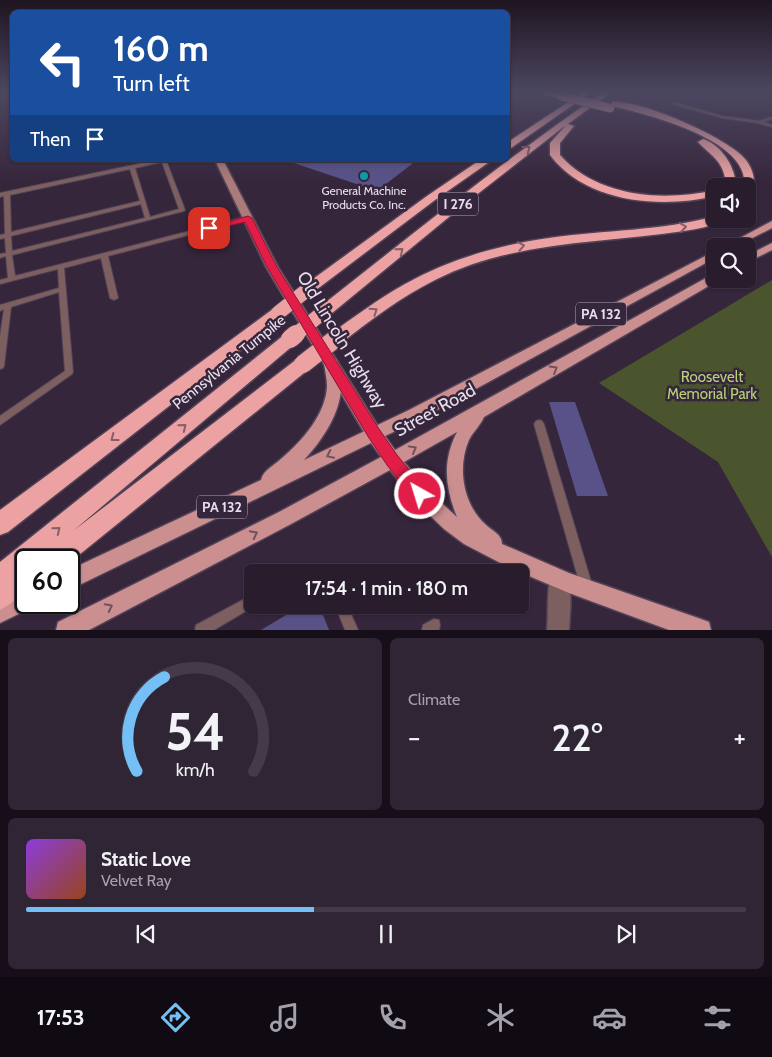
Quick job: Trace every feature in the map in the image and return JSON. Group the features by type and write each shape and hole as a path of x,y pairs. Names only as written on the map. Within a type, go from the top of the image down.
{"highway":[{"path":"510,145 542,122"},
{"name":"Pennsylvania Turnpike","path":"47,549 290,339 501,169 565,122"},
{"path":"575,122 555,143 555,155 566,168 582,178 602,187 640,196 687,198 706,195"},
{"path":"661,122 702,141 718,154 728,168 730,178"},
{"path":"679,122 704,133 726,147 742,162 748,178"},
{"path":"431,198 471,162"},
{"name":"Pennsylvania Turnpike","path":"0,524 307,290 431,198 484,162"},
{"path":"68,549 334,340 411,286 454,265 484,255 545,242 671,229 706,223"},
{"name":"Pennsylvania Turnpike","path":"0,577 15,572"},
{"path":"0,598 15,580"}],"main road":[{"name":"Old Lincoln Highway","path":"220,162 272,267 374,434 392,460 420,494 452,525 514,560 559,580 701,630"},
{"path":"745,238 772,224"},
{"path":"756,255 772,246"},
{"name":"Street Road","path":"80,575 414,415 706,259"},
{"name":"Street Road","path":"66,630 285,518 392,460 706,282"},
{"path":"237,500 271,478 297,456 318,429 330,407 334,388 331,363"},
{"path":"482,410 466,429 458,447 454,466 455,487 462,510 473,526 514,560"},
{"path":"0,613 15,606"}],"street":[{"path":"558,630 560,607 559,580"}],"lane":[{"path":"12,279 3,194 155,162"},
{"path":"0,256 182,210 165,162"},
{"path":"132,167 148,219"},
{"path":"0,237 143,202"},
{"path":"0,282 248,218"},
{"path":"104,255 114,298"},
{"path":"0,421 69,372 61,266"},
{"path":"0,366 4,307 63,289"},
{"path":"539,424 588,590"},
{"path":"201,630 244,605"},
{"path":"345,614 352,630"}],"green space":[{"name":"Roosevelt Memorial Park","path":"772,280 772,557 718,462 599,383"}],"building":[{"name":"General Machine Products Co. Inc.","path":"291,162 414,162 377,191"},
{"path":"549,402 575,402 608,496 577,496"},
{"path":"288,614 323,614 329,630 261,630"}],"place":[{"name":"General Machine Products Co. Inc.","path":"364,176"}],"route":[{"path":"209,228 248,218 272,267 374,434 392,460 420,494"}]}
